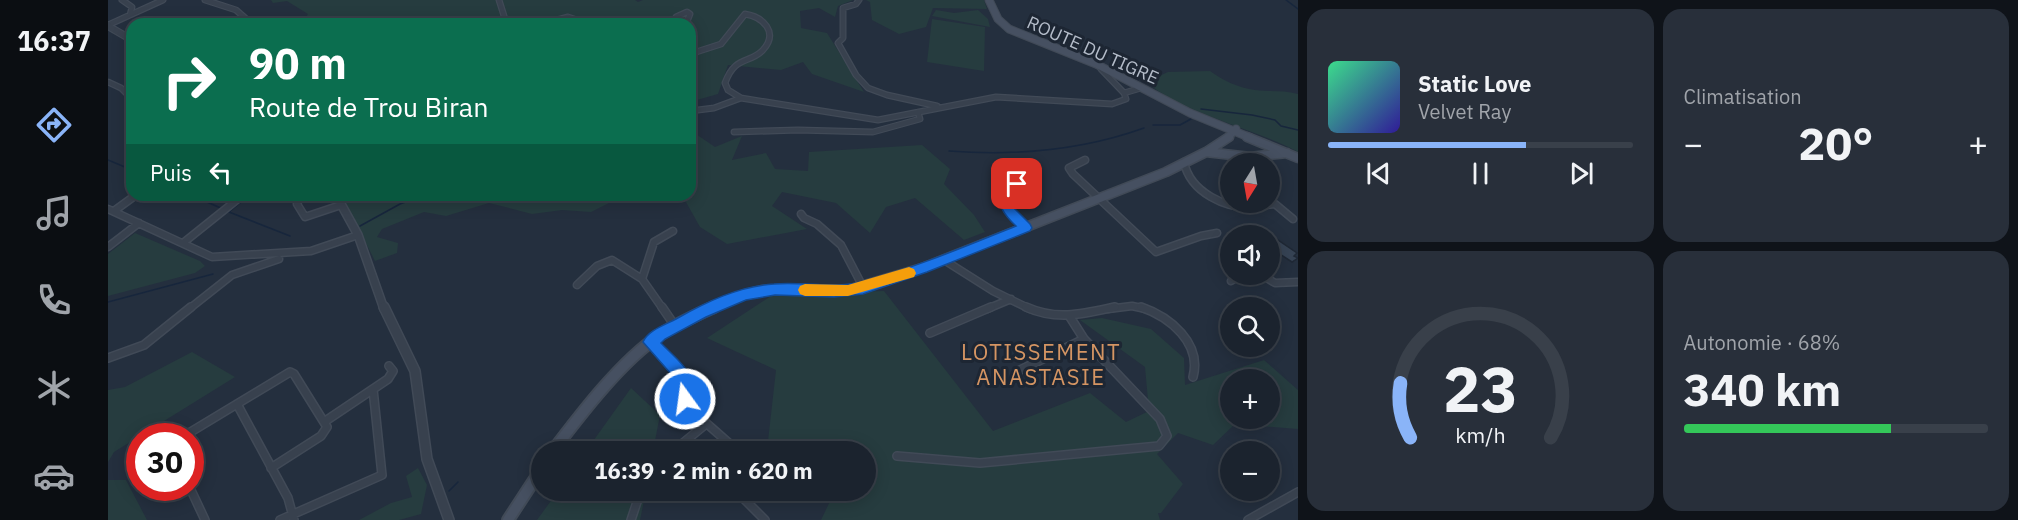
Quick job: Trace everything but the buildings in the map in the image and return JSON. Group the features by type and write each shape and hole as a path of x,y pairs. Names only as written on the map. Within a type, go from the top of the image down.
{"main road":[{"name":"ROUTE DU TIGRE","path":"989,0 998,19 1009,29 1096,64 1118,79 1224,128 1236,130 1298,157"},
{"name":"ROUTE DU TIGRE","path":"1165,100 1224,128"},
{"path":"1216,144 1224,128"},
{"name":"ROUTE DU TIGRE","path":"1236,130 1298,157"},
{"path":"560,441 583,411 650,342 675,326 745,294 762,290 834,291 863,288 944,260 1166,172 1206,152 1236,130"},
{"path":"1206,152 1250,157 1287,153"},
{"path":"508,520 531,485"}],"street":[{"path":"122,0 132,7 130,15"},
{"path":"126,38 108,26 163,0"},
{"path":"205,0 236,10 245,18"},
{"path":"499,0 505,18"},
{"path":"859,0 856,4 843,8 843,38 838,43 859,81 869,88 884,93 941,107"},
{"path":"676,18 687,12 690,14 688,18"},
{"path":"696,52 721,45 727,40 736,22 745,14 758,16 765,21 769,36 763,50 742,59 731,69 725,83 728,90 741,98 878,120 996,97 1112,104 1126,99 1118,79"},
{"path":"108,82 126,93"},
{"path":"1124,93 1141,88"},
{"path":"696,110 714,108 741,98"},
{"path":"734,132 798,130 873,132 920,119 918,112"},
{"path":"1085,160 1069,168 1098,199 1156,252 1169,249 1203,233 1217,233"},
{"path":"1184,162 1184,169 1191,183 1206,194 1251,207 1273,204 1284,209 1293,219"},
{"path":"1025,228 1007,210 1003,189 1008,184 1033,187"},
{"path":"111,210 126,201"},
{"path":"183,243 236,201"},
{"path":"298,201 297,204 305,217 341,205"},
{"path":"339,201 358,235 380,300 415,371 427,459 446,519"},
{"path":"111,210 212,256 311,251 358,235"},
{"path":"801,214 804,218 817,224 841,245 863,288"},
{"path":"108,247 139,223"},
{"path":"642,279 654,242 673,231"},
{"path":"260,264 262,254"},
{"path":"108,358 144,345 232,275 279,259"},
{"path":"577,285 597,266 612,260 642,279 654,292 675,326"},
{"path":"944,260 1011,299 1044,314 1080,317 1124,306 1153,311 1173,324 1184,335 1194,360 1193,377"},
{"path":"1280,283 1298,282"},
{"path":"930,333 1011,299"},
{"path":"897,456 980,463 1159,446 1167,436 1160,419 1084,339 1070,317"},
{"path":"1016,372 1084,339"},
{"path":"650,342 686,380 688,384 686,403 726,441"},
{"path":"324,422 392,374 393,370 389,366"},
{"path":"204,424 290,372 294,374 327,427 321,436 271,468"},
{"path":"280,520 293,517 382,475 373,389"},
{"path":"237,404 288,498 293,517"},
{"path":"685,441 706,424"},
{"path":"1248,520 1298,492"},
{"path":"196,501 205,520"},
{"path":"631,520 637,501"},
{"path":"746,501 765,520"}],"green space":[{"path":"271,0 635,0 638,2 643,0 853,0 838,6 835,17 819,8 800,11 801,28 827,33 864,92 812,74 803,62 781,70 728,65 718,94 696,100 696,18 305,18 308,14 287,1 273,3"},
{"path":"866,0 984,0 987,9 933,8 926,27 899,34 872,20 870,2"},
{"path":"936,10 954,13 978,10 988,19 990,27 932,16"},
{"path":"932,19 985,27 984,71 927,62"},
{"path":"1210,71 1243,87 1298,94 1298,152 1281,143 1189,108 1151,86 1139,73 1157,77 1168,72"},
{"path":"696,134 715,147 742,136 732,160 766,153 775,169 808,171 809,152 922,145 950,169 944,184 974,215 985,232 964,240 915,198 886,207 870,233 836,203 782,192 772,206 807,229 727,244 700,227 685,201 696,201"},
{"path":"613,201 591,212 562,210 532,214 489,203 446,216 424,212 382,229 377,237 398,243 397,253 375,261 345,202"},
{"path":"135,233 200,261 205,266 195,273 108,296 108,254"},
{"path":"884,291 993,431 1090,393 1126,422 1149,411 1145,367 1080,320 1102,318 1151,329 1184,358 1185,385 1220,374 1220,429 1230,429 1213,445 1178,433 1157,454 1183,484 1161,513 1158,513 1160,520 821,520 830,501 876,501 876,441 768,441 776,370 707,338 774,294"},
{"path":"192,352 235,377 161,423 126,423 126,445 114,452 108,462 108,390 125,387"},
{"path":"1264,360 1274,369 1236,369"},
{"path":"1280,374 1298,390 1298,429 1280,428"},
{"path":"631,388 660,415 655,441 593,441"},
{"path":"418,468 427,485 421,514 399,520 359,520 391,503 412,497 406,476"},
{"path":"108,480 126,480 126,501 137,501 147,520 108,520"},
{"path":"551,501 644,501 640,520 537,520"}],"waterway":[{"path":"1286,0 1298,9"},
{"path":"1201,109 1252,115 1275,120 1281,126 1298,130"},
{"path":"1153,125 1180,125 1191,119"},
{"path":"949,151 999,153 1048,150 1096,142 1144,128"},
{"path":"108,160 126,168"},
{"path":"205,201 223,209"},
{"path":"242,201 229,212 290,236"},
{"path":"360,226 408,201"},
{"path":"108,302 213,274"},
{"path":"449,491 458,482"}],"slow traffic":[{"path":"805,290 848,291 909,273"}],"district":[{"name":"LOTISSEMENT ANASTASIE","path":"1041,364"}],"route":[{"path":"685,399 688,388 686,380 650,342 660,335 701,312 745,294 775,289 848,291 863,288 1025,228 1007,210 1005,203 1003,189 1008,184 1017,184"}]}
